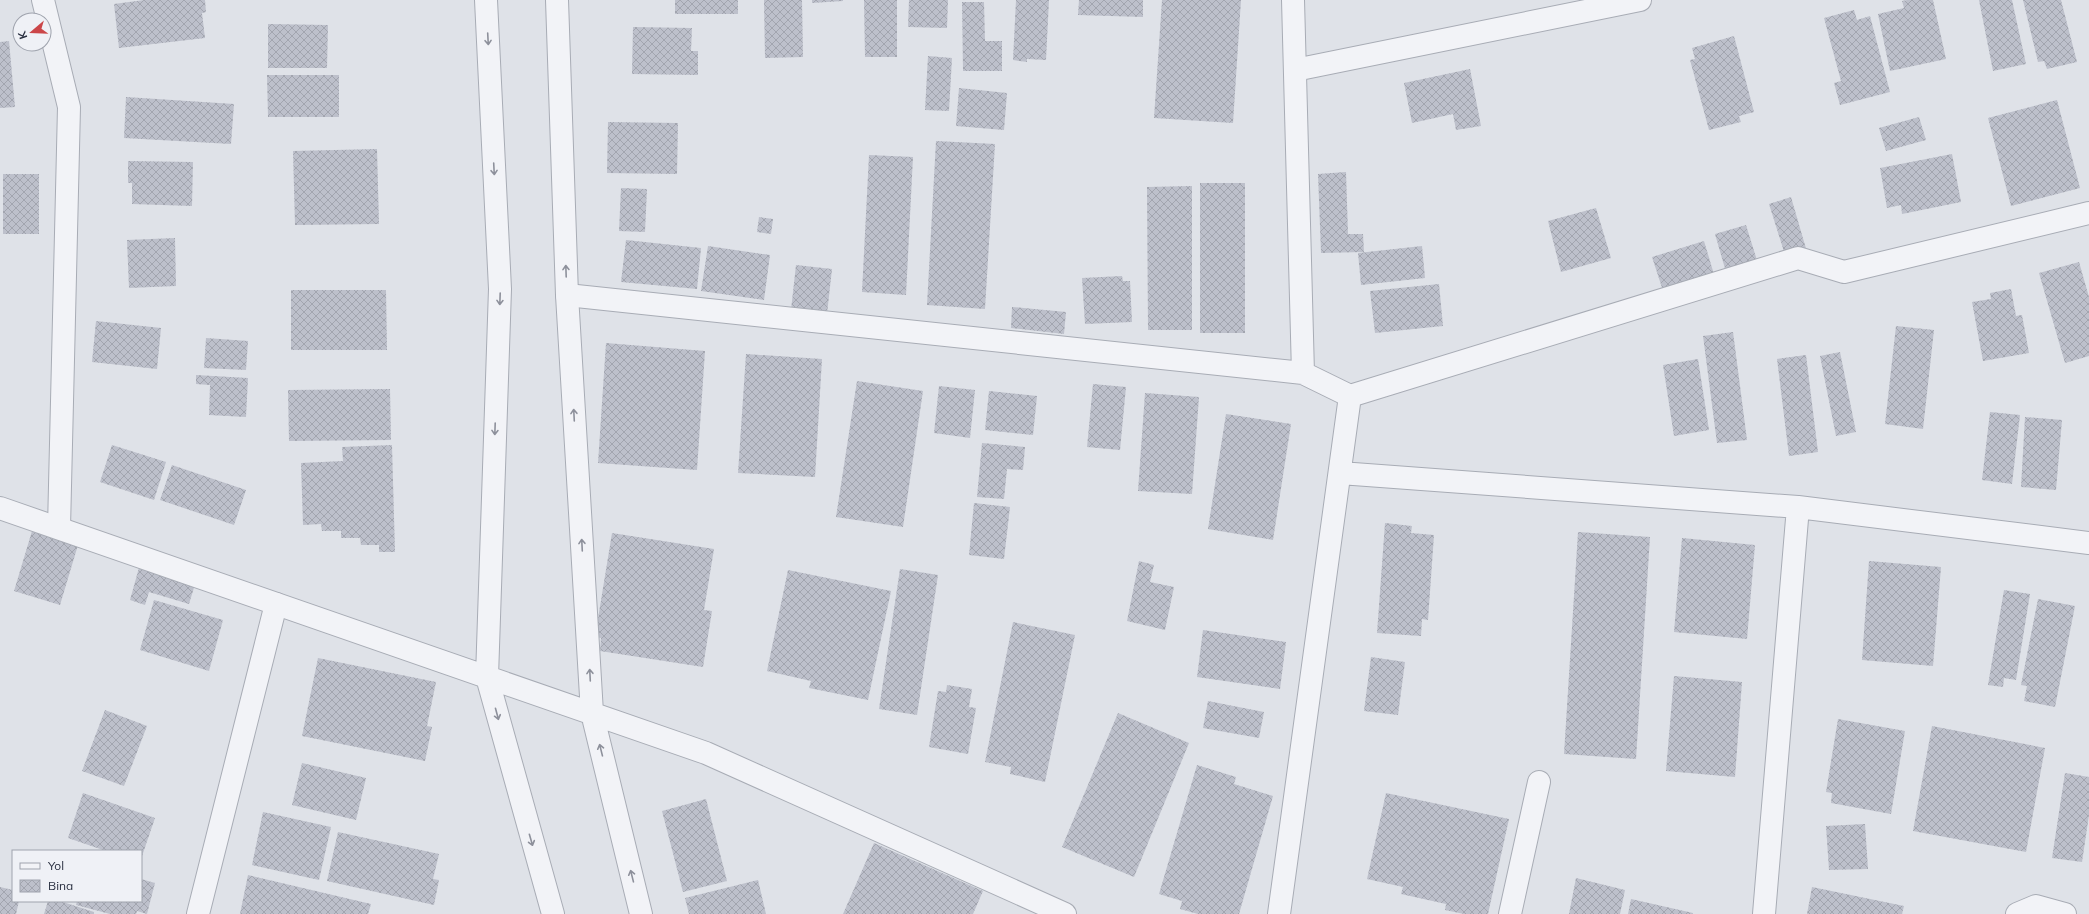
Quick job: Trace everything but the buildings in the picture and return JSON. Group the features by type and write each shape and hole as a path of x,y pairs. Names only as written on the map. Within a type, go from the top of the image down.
{"street":[{"path":"43,0 69,107 59,528"},
{"path":"486,0 500,289 487,677 553,914"},
{"path":"557,0 567,295 592,714 641,914"},
{"path":"1293,0 1302,373"},
{"path":"1295,70 1640,0"},
{"path":"567,295 1302,373 1350,396 1798,258 1844,272 2089,213"},
{"path":"1279,914 1350,396"},
{"path":"1340,473 1798,507 2089,544"},
{"path":"1764,914 1798,507"},
{"path":"0,508 706,753 1065,914"},
{"path":"198,914 276,604"},
{"path":"1510,914 1540,782"},
{"path":"2017,914 2036,906 2065,914"}]}
